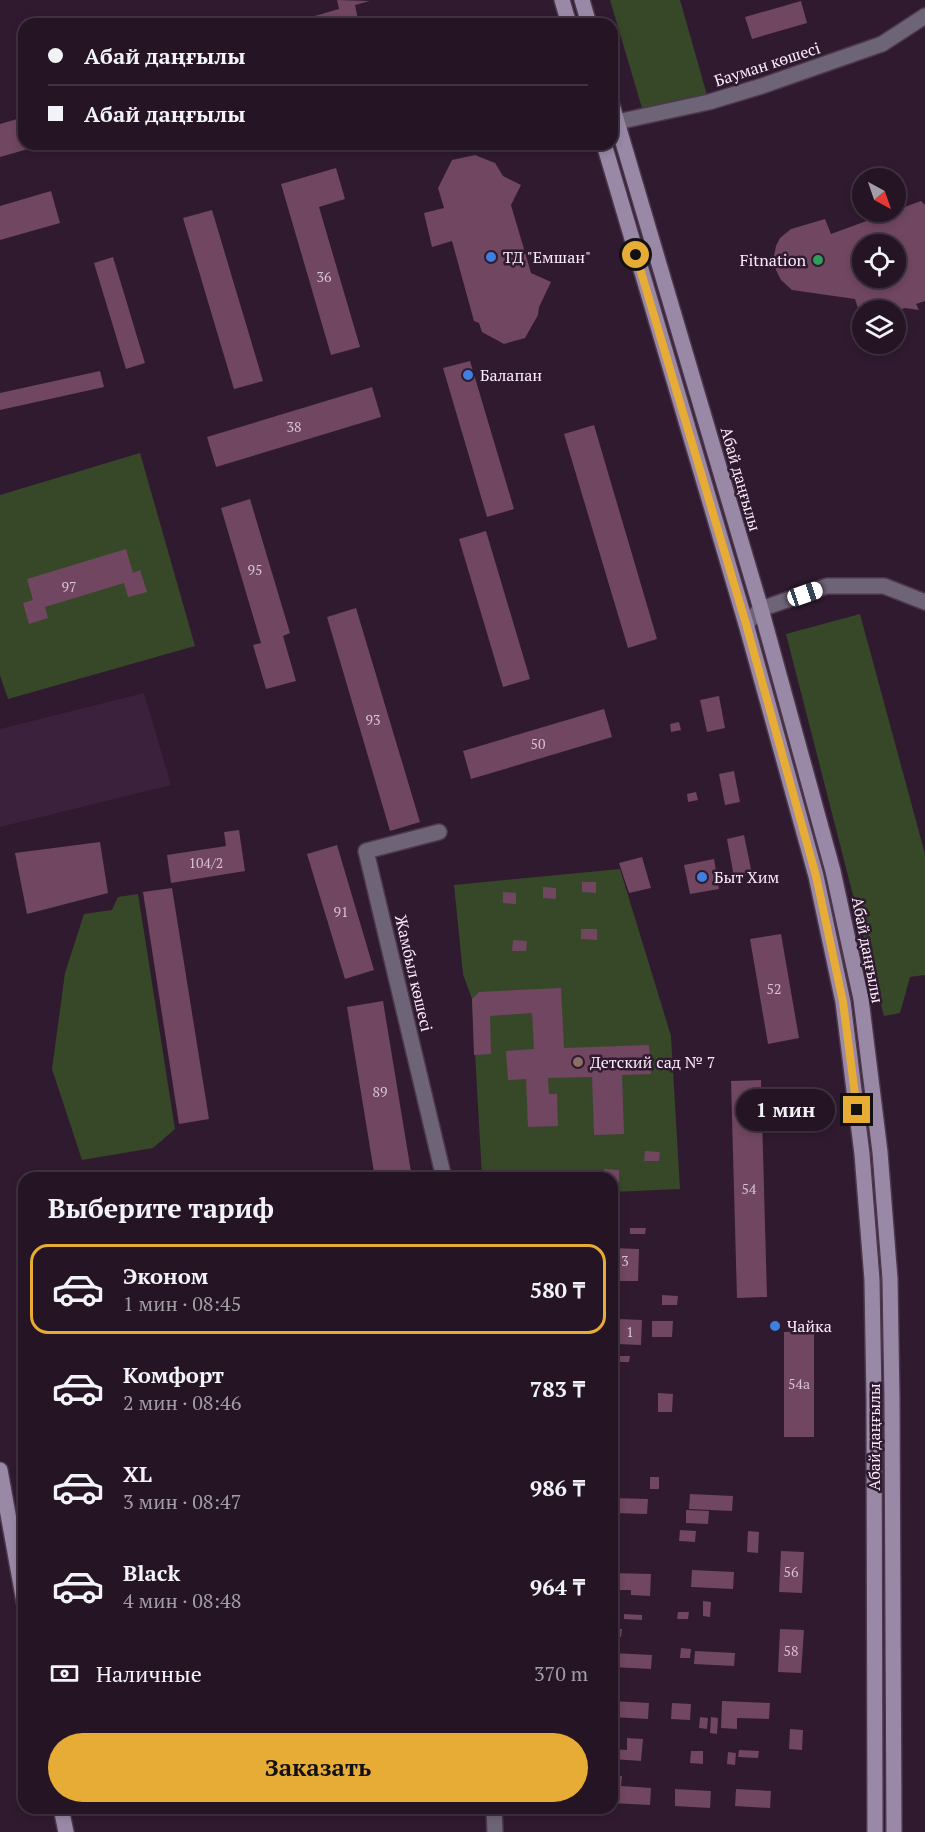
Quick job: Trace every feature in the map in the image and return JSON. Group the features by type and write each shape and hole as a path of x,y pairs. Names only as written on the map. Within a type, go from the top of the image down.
{"main road":[{"path":"562,0 567,18"},
{"path":"582,0 587,18"},
{"name":"Абай даңғылы","path":"618,132 761,609 833,871 861,999 880,1152 890,1279 894,1832"},
{"name":"Абай даңғылы","path":"606,150 746,624 818,887 843,1002 862,1154 872,1280 875,1832"},
{"path":"0,1470 18,1569"},
{"path":"63,1814 66,1832"}],"street":[{"name":"Бауман көшесі","path":"618,121 709,102 773,83 882,44 925,16"},
{"path":"746,624 761,609 827,586 884,586 925,602"},
{"name":"Жамбыл көшесі","path":"439,832 366,851 443,1172"},
{"path":"494,1814 495,1832"}],"shaded area":[{"path":"144,693 171,785 0,827 0,729"}],"green space":[{"path":"610,0 680,0 709,102 642,108 618,27 618,18 615,18"},
{"path":"140,453 195,646 8,699 0,675 0,495"},
{"path":"860,614 925,854 925,975 910,977 900,1013 884,1016 786,634"},
{"path":"620,869 671,1036 680,1189 618,1192 618,1172 482,1172 472,999 463,974 454,885"},
{"path":"138,894 175,1129 153,1148 82,1160 52,1069 65,973 84,914 112,910 118,897"}],"building":[{"path":"337,0 370,1 355,5 358,18 308,18 339,9"},
{"path":"801,1 807,23 752,39 745,17"},
{"path":"18,119 18,150 24,150 0,157 0,124"},
{"name":"ТД \"Емшан\"","path":"475,155 495,163 503,176 521,185 511,205 531,273 551,282 539,307 538,315 525,338 504,344 482,332 479,323 474,321 452,241 432,247 424,213 444,208 438,188 452,160"},
{"path":"336,168 345,199 319,207 360,347 331,355 281,184"},
{"path":"51,191 60,223 0,240 0,206"},
{"name":"Fitnation","path":"921,201 925,205 925,301 916,304 919,310 906,308 906,300 855,300 792,290 781,280 776,270 774,256 780,238 791,229 825,219 831,234 864,222 906,222 906,206"},
{"path":"212,210 263,381 234,389 183,218"},
{"path":"113,257 145,363 126,369 94,263"},
{"path":"470,361 514,509 487,517 443,368"},
{"path":"100,371 104,387 0,410 0,393"},
{"path":"372,387 381,417 216,467 207,437"},
{"path":"594,425 657,639 628,648 564,434"},
{"path":"250,499 290,633 283,636 296,681 266,689 253,645 261,643 221,508"},
{"path":"486,531 530,679 503,687 459,539"},
{"path":"126,549 133,573 140,570 147,592 128,597 124,583 45,607 48,618 29,624 23,603 33,600 27,579"},
{"path":"356,608 420,822 390,831 327,617"},
{"path":"719,696 725,728 707,732 700,700"},
{"path":"604,709 612,737 471,779 463,751"},
{"path":"679,722 681,730 671,732 670,724"},
{"path":"734,771 740,802 725,805 719,774"},
{"path":"696,792 698,800 688,802 687,794"},
{"path":"239,830 245,871 171,883 167,855 226,846 224,832"},
{"path":"744,835 752,874 734,877 727,839"},
{"path":"100,842 108,893 27,914 15,853"},
{"path":"337,845 374,970 345,979 307,854"},
{"path":"642,857 651,888 629,893 619,863"},
{"name":"Быт Хим","path":"714,859 719,889 690,894 684,865"},
{"path":"582,882 596,882 596,893 582,892"},
{"path":"543,887 556,888 556,899 543,898"},
{"path":"172,888 209,1119 179,1124 143,892"},
{"path":"503,892 516,893 516,904 503,903"},
{"path":"581,929 597,929 597,940 581,939"},
{"path":"781,934 799,1038 768,1044 750,939"},
{"path":"513,940 527,941 526,951 512,951"},
{"name":"Детский сад № 7","path":"561,988 564,1048 649,1045 651,1074 622,1075 624,1134 594,1135 592,1077 548,1078 549,1094 557,1094 558,1126 528,1127 526,1079 508,1080 506,1051 534,1049 532,1013 490,1016 491,1054 474,1055 472,999 479,992"},
{"path":"383,1001 411,1172 374,1172 347,1007"},
{"path":"761,1080 767,1297 737,1298 731,1081"},
{"path":"645,1151 660,1152 659,1161 644,1161"},
{"path":"604,1169 619,1170 619,1182 618,1172 604,1172"},
{"path":"630,1228 646,1228 645,1234 630,1234"},
{"path":"618,1248 639,1249 638,1281 618,1281"},
{"path":"662,1295 678,1296 677,1305 662,1305"},
{"path":"618,1319 642,1320 641,1345 618,1344"},
{"path":"652,1321 673,1321 672,1337 652,1337"},
{"path":"814,1331 814,1437 784,1437 784,1332"},
{"path":"619,1356 630,1356 629,1362 619,1362"},
{"path":"658,1393 673,1394 672,1412 658,1412"},
{"path":"650,1477 659,1477 659,1489 650,1489"},
{"path":"690,1494 733,1496 732,1511 689,1509"},
{"path":"618,1498 648,1499 647,1514 618,1513"},
{"path":"686,1510 709,1511 708,1524 686,1523"},
{"path":"680,1530 696,1531 695,1542 679,1541"},
{"path":"748,1531 759,1532 758,1553 747,1552"},
{"path":"781,1551 804,1552 802,1593 779,1592"},
{"path":"692,1570 734,1572 733,1589 691,1587"},
{"path":"618,1573 651,1574 650,1596 631,1595 631,1590 618,1590"},
{"path":"703,1601 711,1602 710,1617 703,1616"},
{"path":"678,1612 689,1612 688,1619 677,1619"},
{"path":"624,1614 642,1615 642,1620 624,1619"},
{"path":"618,1629 622,1629 621,1637 618,1637"},
{"path":"780,1629 804,1630 801,1673 778,1672"},
{"path":"681,1648 691,1649 690,1658 680,1658"},
{"path":"695,1651 735,1653 734,1666 694,1664"},
{"path":"618,1653 652,1655 651,1669 618,1667"},
{"path":"618,1701 649,1703 648,1719 618,1717"},
{"path":"722,1701 770,1703 769,1719 737,1718 737,1729 721,1728"},
{"path":"672,1703 691,1704 690,1720 671,1719"},
{"path":"700,1717 708,1718 707,1729 699,1728"},
{"path":"711,1717 718,1718 717,1734 710,1733"},
{"path":"790,1729 803,1730 802,1750 789,1749"},
{"path":"627,1738 643,1739 641,1761 618,1759 618,1749 627,1750"},
{"path":"739,1750 759,1751 758,1758 738,1757"},
{"path":"691,1751 703,1751 703,1764 690,1763"},
{"path":"728,1752 736,1753 735,1765 727,1764"},
{"path":"618,1776 622,1776 621,1786 651,1788 650,1805 618,1803"},
{"path":"675,1789 711,1791 710,1808 675,1806"},
{"path":"736,1789 771,1791 770,1808 735,1806"}],"place":[{"name":"ТД \"Емшан\"","path":"491,257"},
{"name":"Fitnation","path":"818,260"},
{"name":"Балапан","path":"468,375"},
{"name":"Быт Хим","path":"702,877"},
{"name":"Детский сад № 7","path":"578,1062"},
{"name":"Чайка","path":"775,1326"}],"route":[{"path":"636,255 746,624 816,876 843,1002 857,1110"}]}
